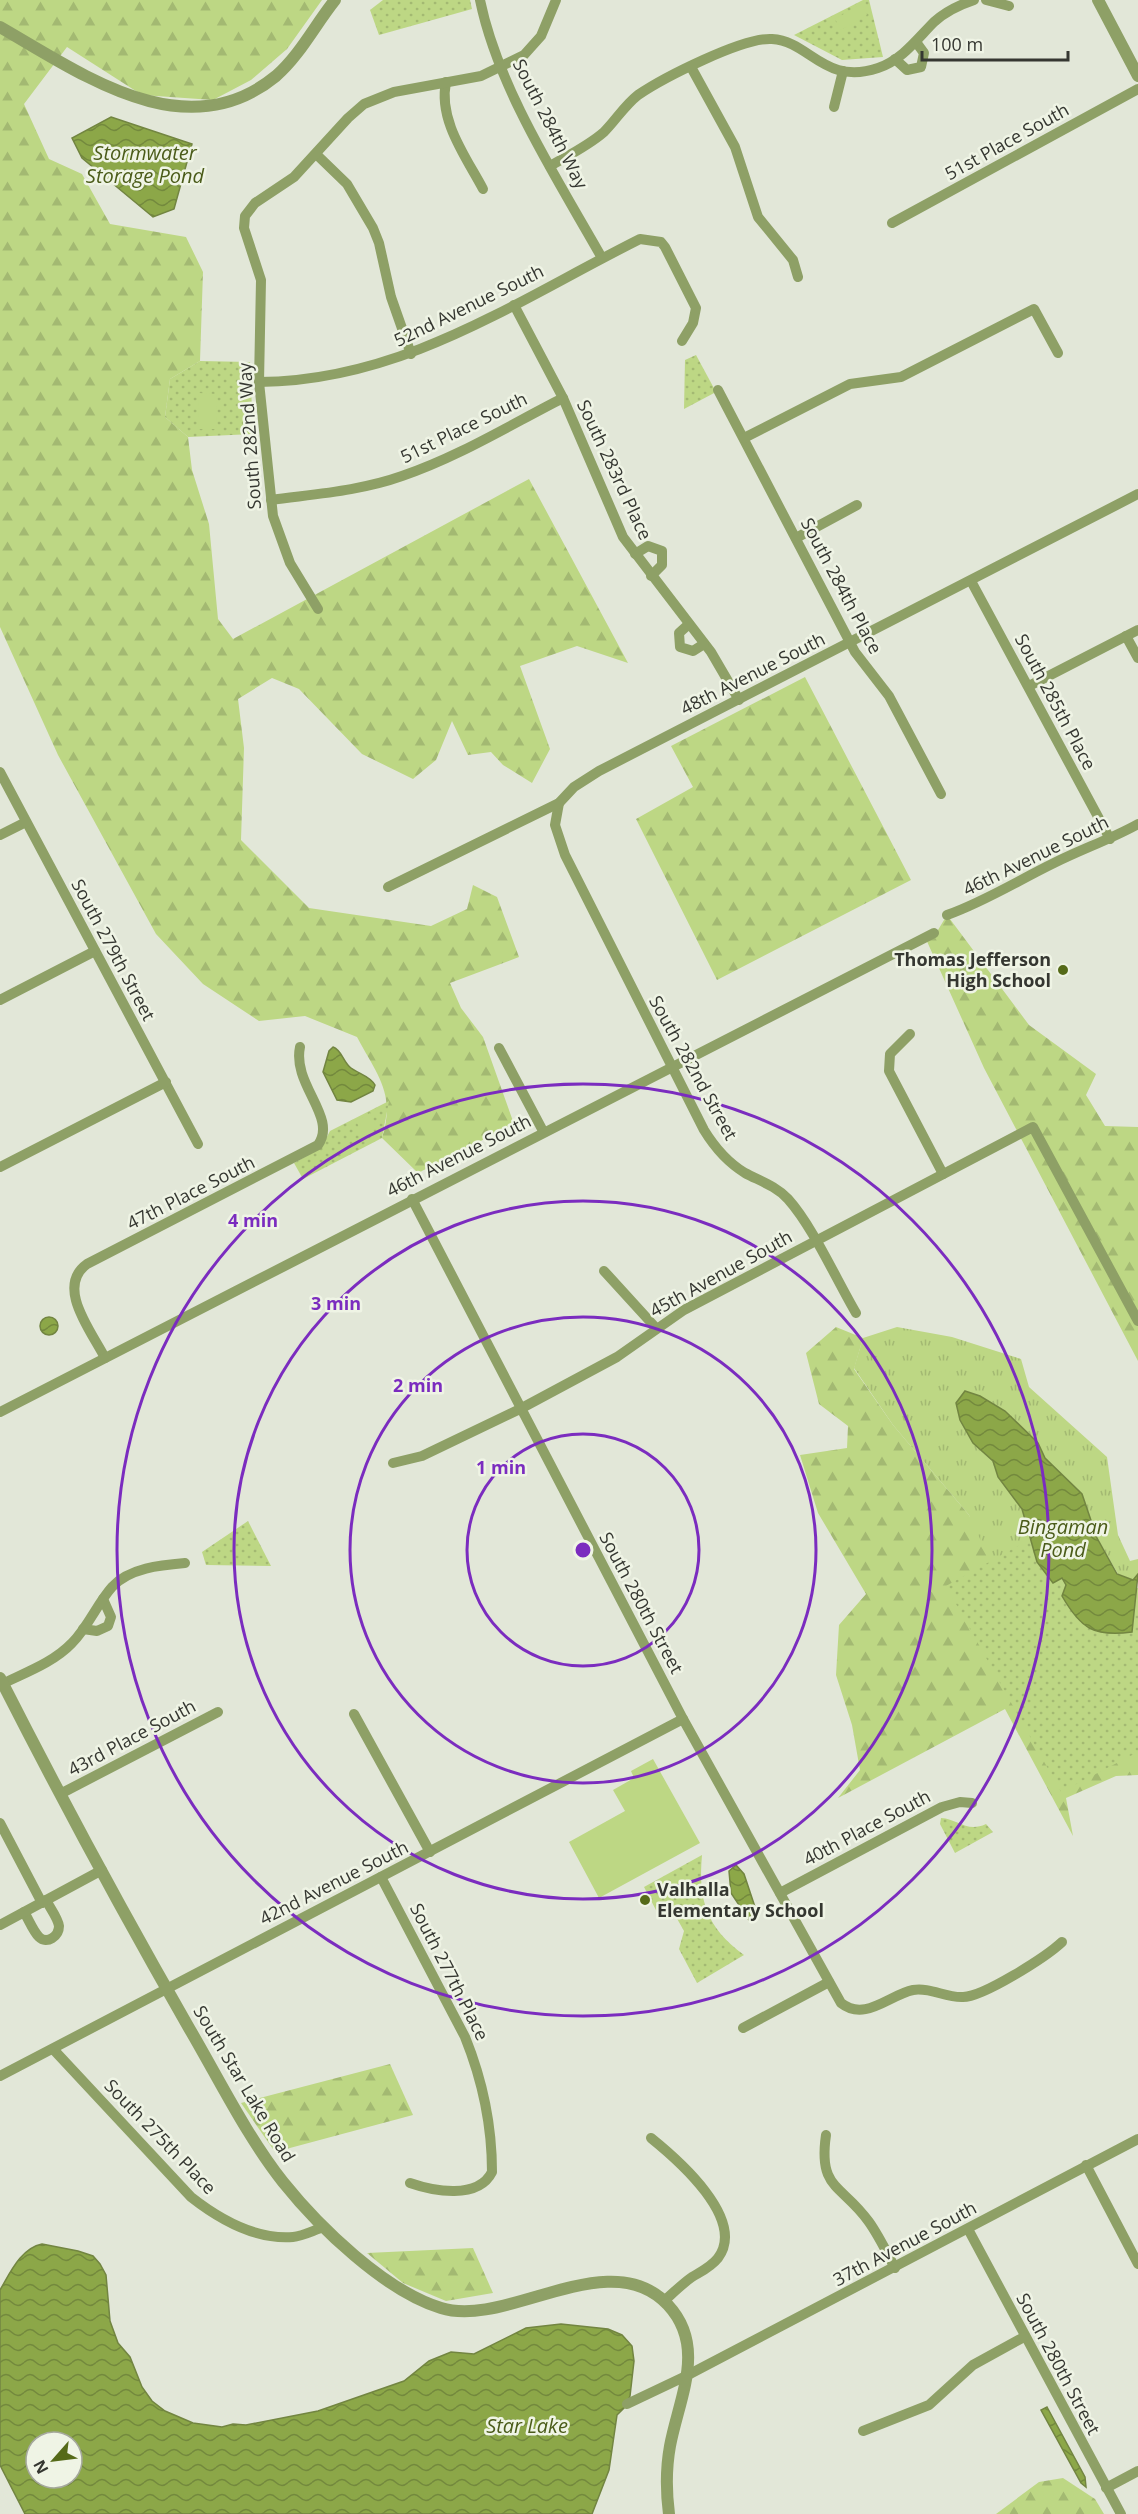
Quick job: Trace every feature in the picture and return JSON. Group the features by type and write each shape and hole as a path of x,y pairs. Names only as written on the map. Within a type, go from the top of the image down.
{"street":[{"path":"0,27 61,62 116,89 162,106 195,109 236,99 276,76 298,51 335,0"},
{"name":"South 284th Way","path":"480,0 501,68 550,166 602,258"},
{"path":"411,354 391,297 373,228 347,184 316,155 348,118 364,104 379,96 481,76 501,68 534,45 542,36 556,0"},
{"path":"550,166 587,145 606,130 639,94 737,45 773,39 786,42 825,65 843,71 878,68 895,59 948,11 974,0"},
{"path":"987,0 1009,6"},
{"path":"1098,0 1138,76"},
{"path":"895,59 907,70 912,71 921,67 924,53 915,42"},
{"path":"691,68 735,147 758,217 793,260 798,278"},
{"path":"834,106 843,71"},
{"path":"446,82 444,103 449,123 483,189"},
{"name":"51st Place South","path":"892,223 1138,89"},
{"name":"South 282nd Way","path":"316,155 294,177 255,204 244,216 244,228 261,280 259,382 271,500 278,535 290,563 318,609"},
{"name":"52nd Avenue South","path":"259,382 341,374 411,354 640,239 661,242 694,299 695,316 682,341"},
{"name":"South 283rd Place","path":"514,304 563,398 592,461 609,507 635,555 690,624 739,700"},
{"path":"744,438 850,384 901,377 1034,309 1058,353"},
{"name":"South 284th Place","path":"718,390 861,662 889,696 941,794"},
{"name":"51st Place South","path":"271,500 349,489 401,476 436,463 563,398"},
{"name":"48th Avenue South","path":"388,887 559,803 585,779 1138,494"},
{"path":"796,538 857,505"},
{"path":"635,555 648,546 662,551 662,565 651,576"},
{"name":"South 285th Place","path":"971,581 1110,839"},
{"path":"690,624 679,633 680,647 693,651 704,644"},
{"path":"1029,686 1138,630"},
{"path":"1126,636 1138,658"},
{"name":"South 279th Street","path":"0,772 198,1144"},
{"name":"South 282nd Street","path":"559,803 555,825 564,855 704,1130 721,1155 734,1166 774,1187 787,1198 856,1313"},
{"path":"0,836 26,822"},
{"name":"46th Avenue South","path":"947,915 964,909 1057,861 1110,839 1138,824"},
{"name":"46th Avenue South","path":"0,1412 543,1131 934,933"},
{"path":"0,1000 95,951"},
{"path":"910,1034 890,1054 889,1071 943,1174"},
{"name":"47th Place South","path":"105,1358 73,1292 75,1279 80,1269 312,1149 323,1136 325,1124 299,1072 297,1059 300,1047"},
{"path":"499,1048 543,1131"},
{"path":"0,1167 166,1082"},
{"name":"45th Avenue South","path":"393,1463 422,1456 520,1409 617,1357 656,1328 814,1240 1033,1127 1138,1321"},
{"name":"South 280th Street","path":"412,1199 683,1719 841,2003 857,2010 870,2008 916,1989 966,1998 1047,1956 1062,1942"},
{"path":"604,1271 656,1328"},
{"path":"1,1682 59,1655 83,1629 113,1586 136,1572 163,1564 185,1563"},
{"path":"83,1629 97,1631 108,1626 111,1617 103,1599"},
{"name":"South Star Lake Road","path":"1,1682 166,1987 248,2129 281,2180 324,2227 392,2285 445,2310 486,2308 604,2282 631,2284 664,2301 675,2314 687,2339 690,2356 670,2448 667,2485 669,2514"},
{"name":"43rd Place South","path":"62,1793 218,1712"},
{"path":"354,1714 430,1852"},
{"name":"42nd Avenue South","path":"0,2076 166,1987 683,1719"},
{"name":"40th Place South","path":"780,1893 942,1807 960,1802 972,1803"},
{"path":"0,1823 59,1925 57,1933 51,1939 43,1940 24,1912"},
{"path":"0,1925 102,1870"},
{"name":"South 277th Place","path":"381,1877 465,2037 476,2064 492,2144 492,2172 478,2187 469,2190 425,2188 410,2183"},
{"path":"743,2028 829,1982"},
{"name":"South 275th Place","path":"53,2049 191,2197 210,2211 232,2224 276,2236 295,2237 324,2227"},
{"path":"826,2134 822,2160 828,2175 869,2222 895,2268"},
{"path":"651,2138 680,2161 702,2186 714,2205 724,2232 723,2249 714,2263 664,2301"},
{"name":"37th Avenue South","path":"627,2404 687,2376 1138,2139"},
{"path":"1086,2165 1138,2264"},
{"name":"South 280th Street","path":"968,2229 1121,2514"},
{"path":"863,2431 929,2405 973,2366 1024,2337"},
{"path":"1106,2488 1138,2471"}],"green space":[{"path":"0,0 322,0 287,49 251,80 213,100 142,95 67,47 24,104 49,159 82,174 110,224 186,237 203,272 200,361 170,379 165,417 188,437 192,470 209,524 218,619 233,639 529,479 628,663 577,646 520,666 550,749 532,783 503,765 491,752 468,755 452,721 436,760 413,779 362,754 299,689 272,678 238,699 244,748 241,840 309,908 431,926 467,909 473,885 497,897 519,957 450,983 461,1008 483,1037 514,1124 418,1173 382,1138 386,1122 386,1096 357,1037 305,1016 259,1021 203,984 156,934 58,755 0,627"},
{"path":"383,0 470,0 472,9 379,35 370,10"},
{"path":"863,0 869,0 883,57 842,60 794,35"},
{"path":"861,4 867,15 841,30 835,19"},
{"path":"696,355 716,392 684,409 685,360"},
{"path":"200,361 250,362 253,434 188,437 165,417 170,379"},
{"path":"199,393 217,394 216,429 198,429"},
{"path":"805,677 911,880 717,980 636,819 693,787 671,746"},
{"path":"947,915 1029,1025 1096,1074 1086,1095 1105,1126 1138,1127 1138,1361 984,1068 925,937 938,930"},
{"path":"389,1101 382,1138 303,1179 294,1163 321,1148 330,1131"},
{"path":"370,1113 377,1128 363,1135 356,1121"},
{"path":"836,1327 863,1338 854,1369 893,1425 969,1515 987,1554 988,1585 1138,1699 1138,1775 1116,1776 1066,1798 1073,1836 1005,1709 838,1798 860,1770 852,1725 836,1675 839,1625 866,1594 818,1513 800,1455 847,1448 848,1426 819,1404 806,1353"},
{"path":"897,1327 952,1337 1021,1359 1029,1387 1107,1457 1118,1535 1130,1561 1138,1559 1138,1574 1133,1580 1118,1574 1097,1538 1082,1494 1045,1458 1038,1443 1005,1411 980,1396 965,1391 973,1443 993,1461 998,1477 1022,1509 1037,1562 1138,1588 1138,1699 988,1585 969,1515 893,1425 854,1368 863,1338"},
{"path":"248,1521 271,1566 206,1565 202,1552"},
{"path":"1029,1540 1037,1562 1052,1583 1062,1577 1066,1585 1131,1632 1134,1603 1138,1609 1138,1752 1061,1792 946,1586"},
{"path":"653,1759 700,1843 599,1898 569,1842 625,1811 613,1790 634,1778 631,1771"},
{"path":"941,1818 973,1827 986,1824 993,1832 955,1853 940,1824"},
{"path":"702,1855 702,1886 707,1911 721,1934 744,1955 697,1983 679,1949 684,1931 671,1908 658,1914 644,1887"},
{"path":"390,2064 413,2115 275,2152 241,2103"},
{"path":"473,2248 493,2293 446,2301 403,2283 367,2253"},
{"path":"1063,2478 1095,2499 1104,2514 996,2514 1039,2482"}],"water":[{"name":"Stormwater Storage Pond","path":"111,117 192,144 174,209 153,217 82,158 72,138"},
{"path":"333,1047 351,1068 373,1082 375,1085 373,1091 351,1102 337,1100 323,1072 329,1051"},
{"path":"49,1317 55,1320 58,1326 55,1332 49,1335 43,1332 40,1326 43,1320"},
{"name":"Bingaman Pond","path":"965,1391 980,1396 1005,1411 1038,1443 1045,1458 1082,1494 1097,1538 1117,1574 1133,1580 1138,1574 1132,1632 1098,1632 1082,1623 1062,1596 1066,1585 1062,1578 1053,1583 1037,1562 1022,1509 998,1477 993,1461 973,1443 960,1420 956,1403"},
{"path":"736,1865 744,1874 755,1907 749,1920 731,1893 729,1871"},
{"name":"Star Lake","path":"42,2244 93,2256 106,2275 110,2321 118,2343 130,2357 142,2387 152,2401 165,2411 193,2423 222,2427 233,2424 246,2425 318,2411 404,2381 429,2361 451,2352 474,2354 526,2328 561,2324 608,2329 622,2335 632,2346 634,2361 630,2396 625,2407 617,2415 609,2470 592,2514 25,2514 0,2465 0,2290 12,2269 28,2250"},
{"path":"1047,2407 1085,2477 1086,2487 1081,2483 1041,2410"}],"place":[{"name":"Thomas Jefferson High School","path":"1063,970"},
{"name":"Valhalla Elementary School","path":"645,1900"}]}
